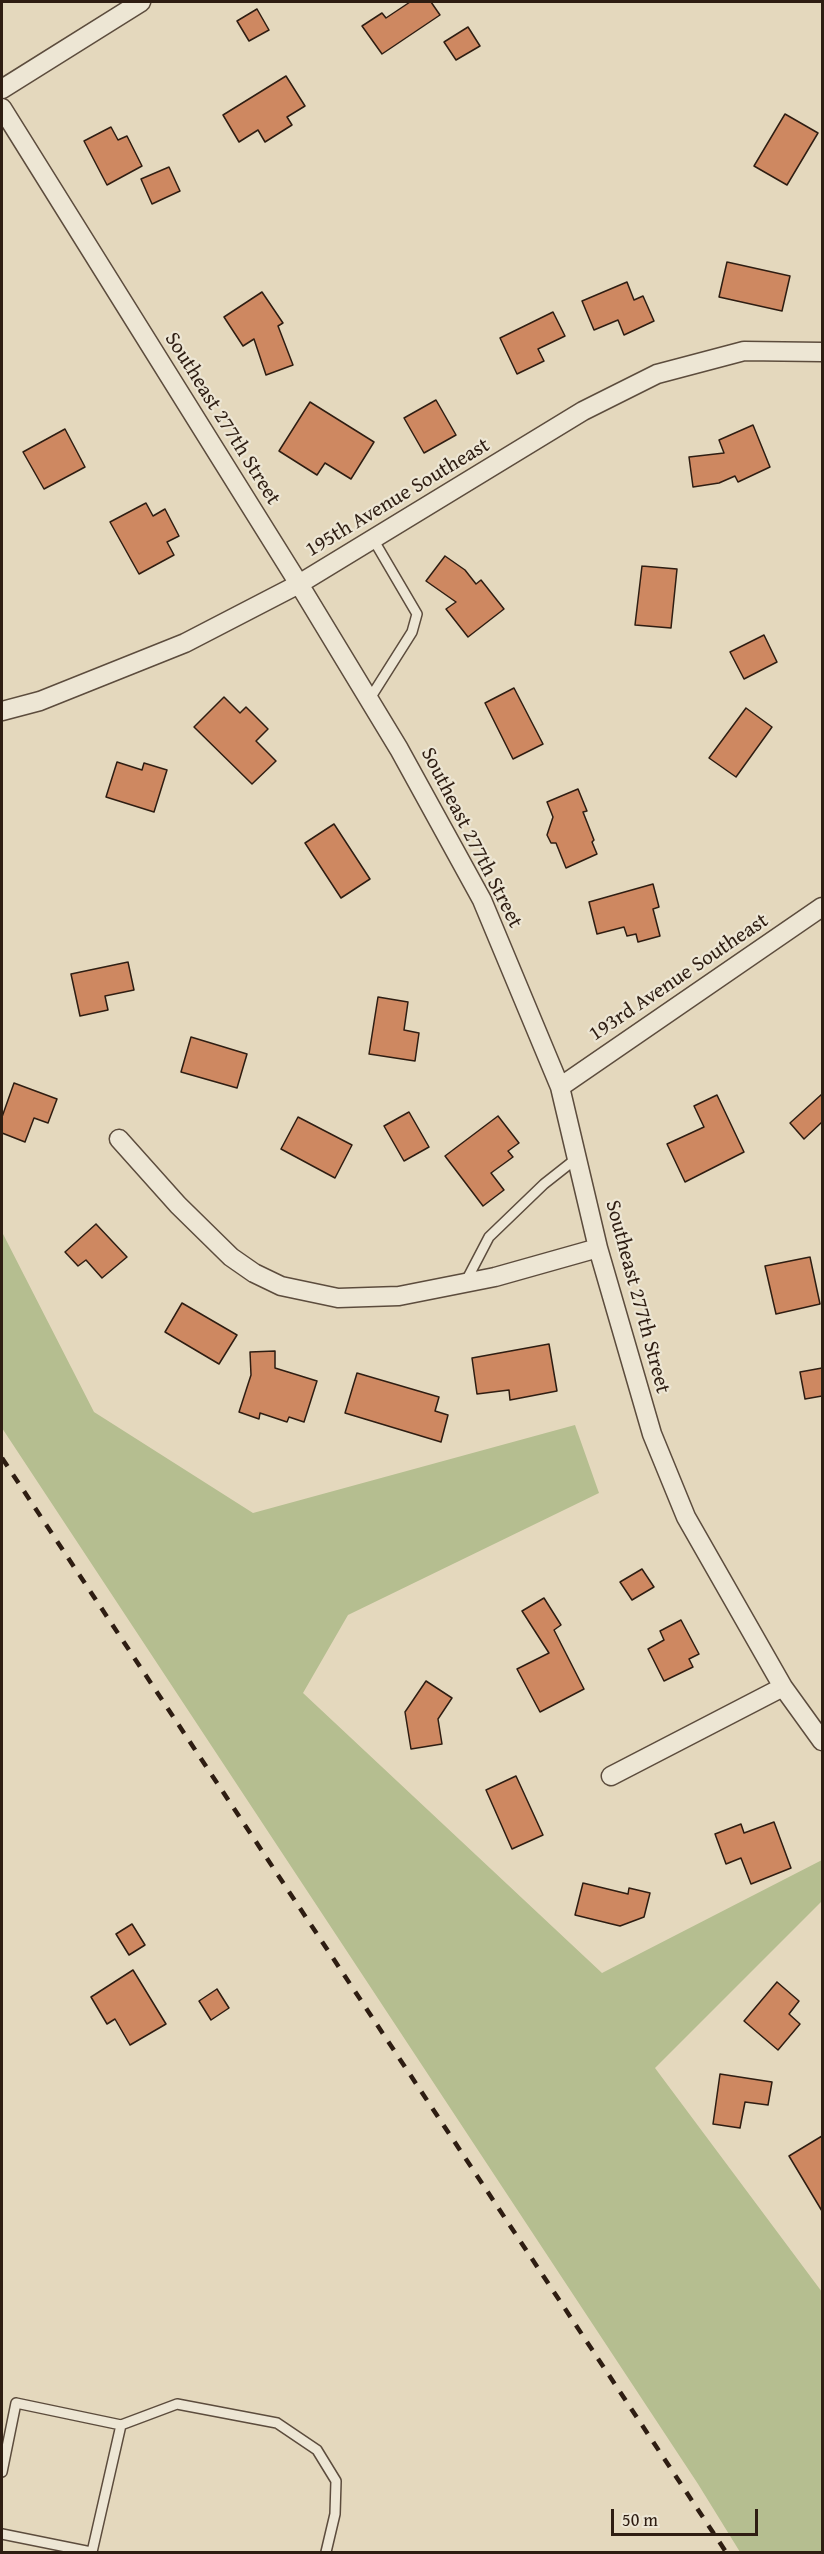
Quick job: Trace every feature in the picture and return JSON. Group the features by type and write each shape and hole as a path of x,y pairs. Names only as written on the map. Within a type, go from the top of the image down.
{"street":[{"path":"2,89 141,2"},
{"name":"Southeast 277th Street","path":"2,108 299,584 434,809 482,900 560,1087 598,1248 652,1434 686,1518 783,1688 822,1741"},
{"name":"195th Avenue Southeast","path":"2,711 40,701 184,643 299,584 583,411 657,374 744,351 822,352"},
{"name":"193rd Avenue Southeast","path":"560,1087 822,907"},
{"path":"119,1139 178,1205 231,1257 254,1274 281,1286 338,1298 399,1296 495,1277 598,1248"},
{"path":"611,1776 783,1688"}],"lane":[{"path":"369,700 412,632 417,614 373,539"},
{"path":"465,1283 489,1237 544,1184 577,1158"},
{"path":"2,2472 16,2403 122,2425 177,2404 277,2423 317,2450 336,2481 336,2514 326,2553"},
{"path":"2,2534 92,2553 122,2425"}],"green space":[{"path":"2,1232 94,1412 253,1513 575,1425 599,1493 348,1615 303,1693 602,1973 822,1860 822,1901 655,2068 822,2292 822,2552 740,2552 698,2484 2,1428"}],"building":[{"path":"410,2 431,2 440,15 382,54 362,26 382,13 386,18"},
{"path":"257,9 269,30 249,41 237,21"},
{"path":"468,27 480,46 456,60 444,42"},
{"path":"286,76 305,106 287,117 292,125 265,142 258,130 239,142 223,115"},
{"path":"785,114 818,133 787,185 754,166"},
{"path":"111,127 118,140 127,136 142,166 107,185 84,141"},
{"path":"169,167 180,191 152,204 141,179"},
{"path":"727,262 790,276 782,311 719,297"},
{"path":"627,282 634,300 643,296 654,321 624,335 618,320 594,330 582,301"},
{"path":"262,292 283,323 278,326 293,365 266,375 254,339 243,346 224,317"},
{"path":"553,312 565,336 538,349 544,361 517,374 500,338"},
{"path":"436,400 456,435 424,453 404,418"},
{"path":"310,402 374,442 351,479 325,463 317,475 279,451"},
{"path":"753,425 770,467 738,482 735,476 719,483 693,487 689,457 724,453 719,440"},
{"path":"65,429 85,467 44,489 23,452"},
{"path":"146,503 153,516 165,509 179,536 167,542 174,555 139,574 110,522"},
{"path":"445,556 465,570 476,584 481,580 504,609 468,637 446,609 456,602 426,581"},
{"path":"642,566 677,569 671,628 635,625"},
{"path":"764,635 777,662 744,679 730,652"},
{"path":"514,688 543,744 513,759 485,703"},
{"path":"224,697 240,713 246,707 268,729 256,741 276,761 252,784 194,727"},
{"path":"746,708 772,727 736,777 709,758"},
{"path":"117,762 142,770 144,763 167,770 154,812 106,797"},
{"path":"578,789 587,811 583,812 597,854 566,868 556,843 551,843 547,835 553,817 547,802"},
{"path":"334,824 370,879 341,898 305,843"},
{"path":"653,884 659,907 653,909 660,936 638,942 636,934 627,936 624,927 597,934 589,902"},
{"path":"128,962 134,990 105,996 108,1010 80,1016 71,974"},
{"path":"378,997 408,1002 404,1030 419,1033 415,1061 369,1054"},
{"path":"191,1037 247,1054 237,1088 181,1072"},
{"path":"14,1083 57,1099 48,1123 34,1118 25,1142 2,1133 2,1117"},
{"path":"822,1094 822,1122 804,1139 790,1123"},
{"path":"717,1095 744,1152 685,1182 667,1144 704,1127 694,1106"},
{"path":"409,1112 429,1147 404,1161 384,1126"},
{"path":"498,1116 519,1143 508,1151 513,1157 491,1173 504,1190 483,1206 445,1156"},
{"path":"298,1117 352,1145 335,1178 281,1149"},
{"path":"96,1224 127,1257 102,1278 86,1260 78,1266 65,1252"},
{"path":"810,1257 820,1304 776,1314 765,1266"},
{"path":"182,1303 237,1335 219,1364 165,1332"},
{"path":"549,1344 557,1391 510,1400 509,1390 477,1394 472,1358"},
{"path":"275,1351 275,1368 317,1381 304,1422 289,1417 287,1422 260,1413 259,1419 239,1412 251,1375 250,1352"},
{"path":"822,1368 822,1396 805,1399 800,1372"},
{"path":"357,1373 439,1397 435,1411 448,1415 441,1442 345,1413"},
{"path":"642,1569 654,1587 632,1600 620,1582"},
{"path":"544,1598 561,1625 554,1630 584,1689 540,1712 517,1669 549,1653 522,1611"},
{"path":"681,1620 699,1654 689,1659 693,1667 664,1681 648,1649 664,1640 660,1631"},
{"path":"426,1681 452,1698 438,1719 442,1744 411,1749 405,1712"},
{"path":"516,1776 543,1835 512,1849 486,1790"},
{"path":"774,1822 791,1868 751,1884 741,1858 726,1864 715,1834 741,1824 744,1833"},
{"path":"583,1883 628,1894 629,1888 650,1893 644,1917 620,1926 575,1915"},
{"path":"132,1924 145,1945 129,1955 116,1934"},
{"path":"133,1970 166,2024 130,2045 115,2019 107,2024 91,1997"},
{"path":"777,1982 799,2001 789,2014 800,2024 778,2050 744,2021"},
{"path":"217,1989 229,2008 211,2020 199,2001"},
{"path":"720,2074 772,2082 768,2105 745,2102 740,2128 713,2124"},
{"path":"822,2136 822,2211 789,2156"}],"railway":[{"path":"2,1458 726,2552"}]}
